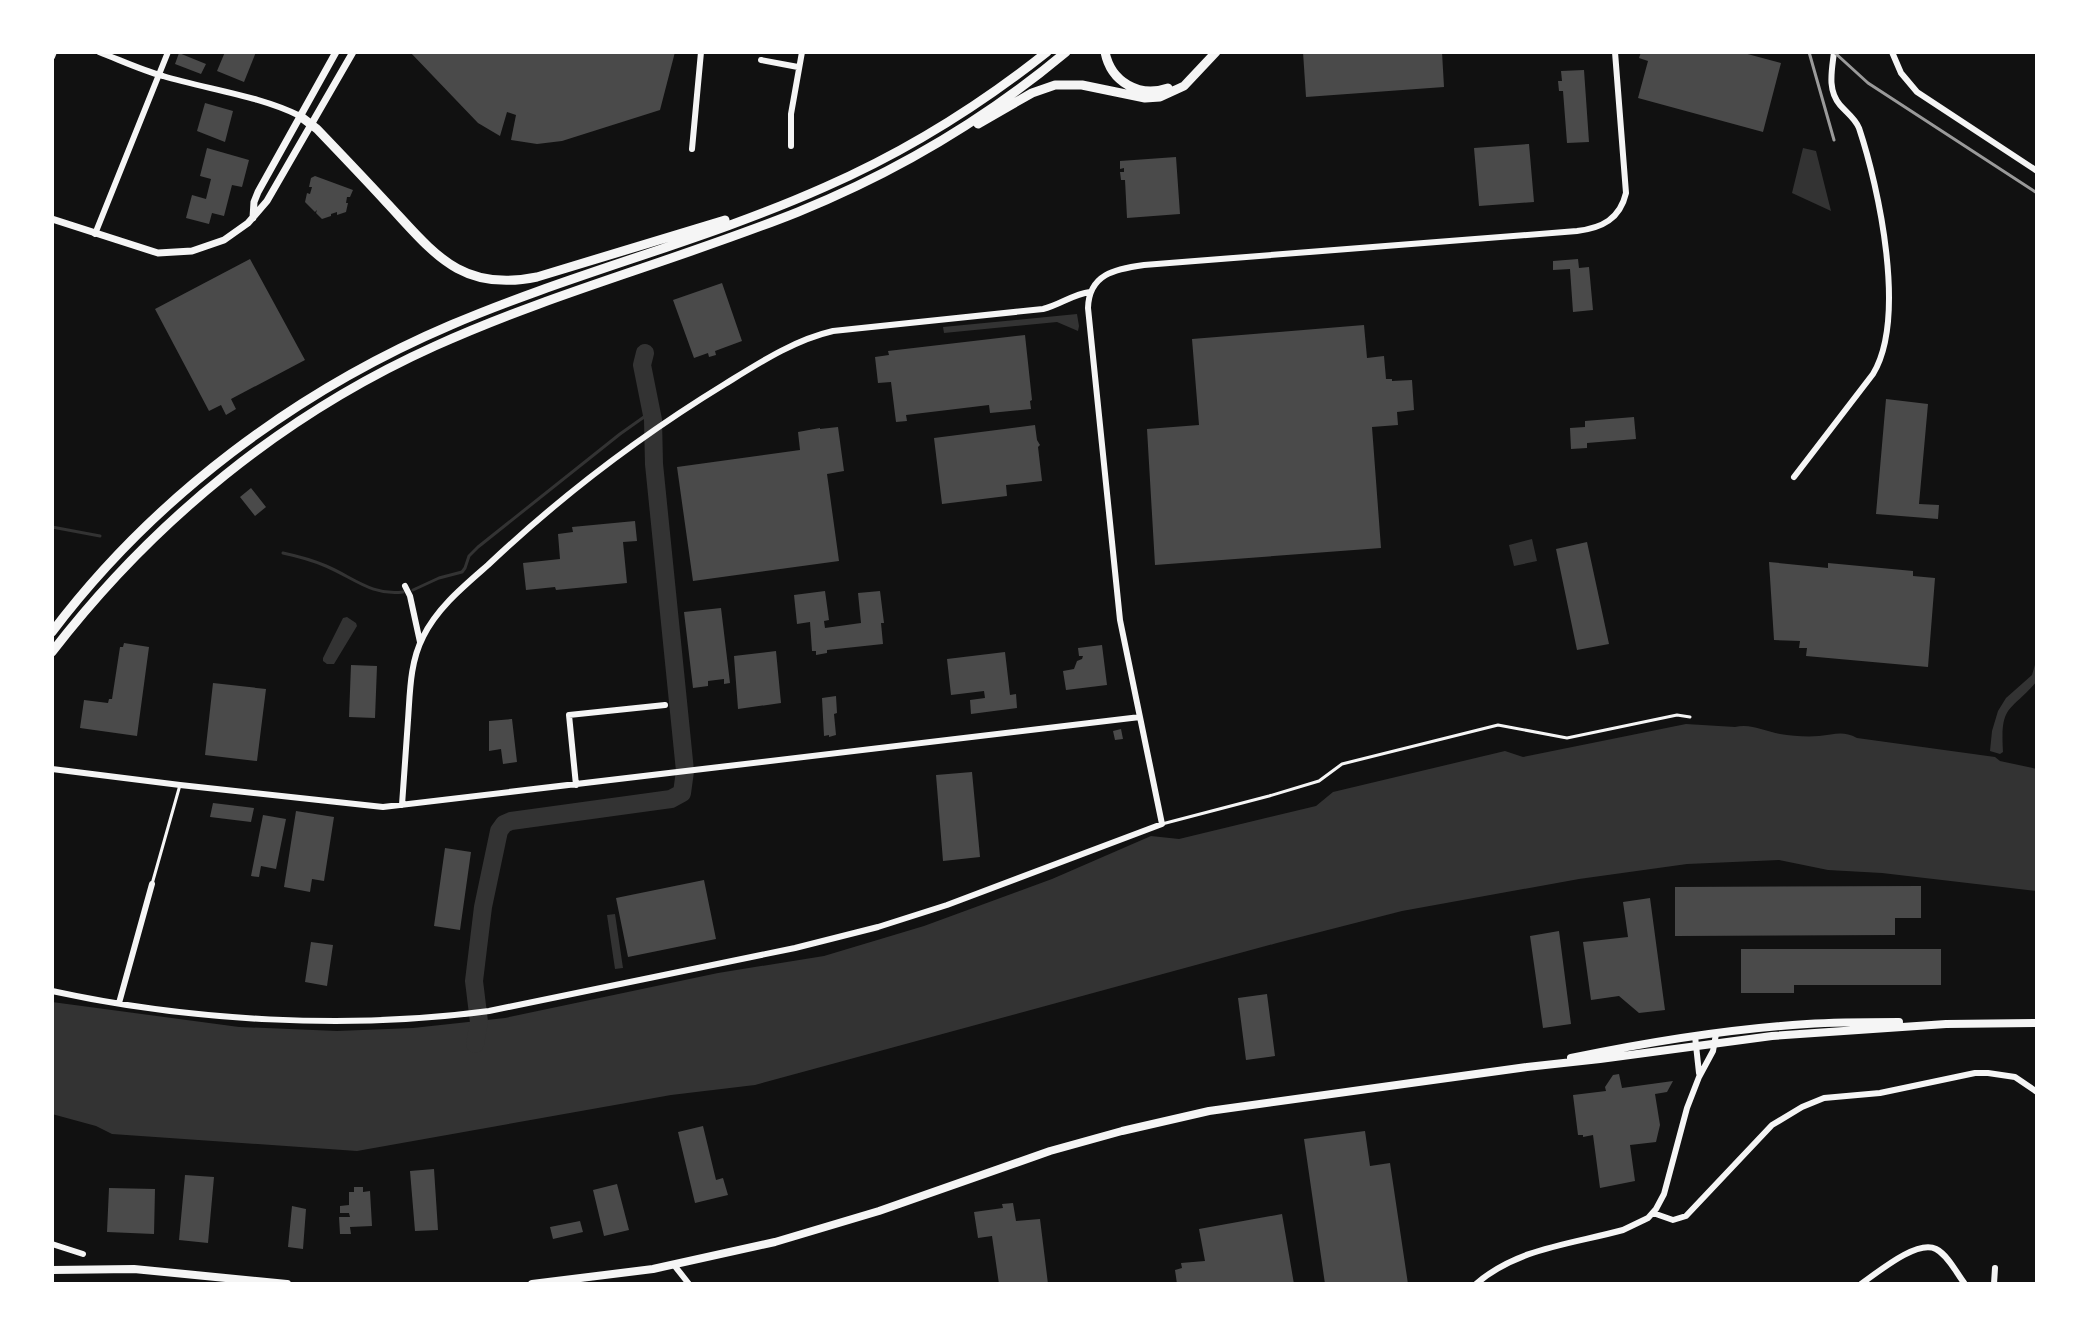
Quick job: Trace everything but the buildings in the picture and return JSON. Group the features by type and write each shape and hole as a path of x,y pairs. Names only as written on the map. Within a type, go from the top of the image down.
{"highway":[{"path":"52,632 106,568 171,503 252,439 326,389 403,347 467,318 801,197 873,164 994,92 1047,52"},
{"path":"52,652 111,581 184,509 263,445 340,395 403,360 467,332 813,206 881,174 992,108 1066,52"},
{"path":"1105,52 1120,81 1131,88 1150,92 1164,90 1179,82 1209,52"},
{"path":"935,144 1032,93 1055,85 1089,86 1145,98 1165,96 1188,82 1216,52"},
{"path":"300,116 312,124 438,257 463,272 490,279 518,280 543,276 801,197"}],"main road":[{"path":"532,1284 674,1265 745,1250 879,1211 1038,1154 1176,1118 1253,1104 1772,1036 1946,1024 2037,1023"},
{"path":"52,1270 134,1269 287,1284"}],"street":[{"path":"99,52 158,75 259,101 300,116"},
{"path":"95,234 168,52"},
{"path":"253,218 258,192 336,52"},
{"path":"52,219 154,253 182,252 224,240 253,218 274,190 353,52"},
{"path":"692,149 701,52"},
{"path":"791,146 791,114 802,52"},
{"path":"52,991 207,1014 296,1020 372,1020 489,1011 781,951 863,931 947,905 1162,824 1120,620 1088,308 1095,283 1108,274 1144,265 1577,231 1604,224 1617,214 1626,193 1615,52"},
{"path":"1794,477 1873,374 1880,360 1886,330 1886,264 1878,204 1857,125 1837,102 1833,92 1834,52"},
{"path":"1893,53 1901,73 1917,92 2037,171"},
{"path":"761,60 798,67"},
{"path":"402,805 410,688 420,642 427,629 442,609 522,533 646,436 757,364 816,336 833,331 1043,309 1090,292"},
{"path":"405,586 420,642"},
{"path":"576,785 569,715 665,705"},
{"path":"52,769 365,806 402,805 1140,717"},
{"path":"119,1003 152,884"},
{"path":"1476,1284 1501,1266 1529,1254 1623,1230 1653,1213 1664,1194 1685,1116 1715,1042"},
{"path":"1696,1046 1699,1077"},
{"path":"1653,1213 1673,1220 1686,1216 1772,1125 1817,1100 1880,1093 1975,1073 2015,1077 2037,1092"},
{"path":"52,1244 83,1254"},
{"path":"1861,1284 1909,1252 1927,1247 1941,1253 1965,1284"},
{"path":"674,1265 689,1284"},
{"path":"1994,1284 1995,1268"}],"lane":[{"path":"1162,824 1319,781 1342,764 1498,725 1567,738 1677,715 1690,717"},
{"path":"152,884 180,785"}],"shaded area":[{"path":"1803,148 1816,151 1831,211 1792,193"},
{"path":"1077,314 1078,331 1057,322 944,333 943,327"},
{"path":"1532,539 1537,561 1514,566 1509,545"},
{"path":"347,617 357,626 334,664 327,664 323,658 343,618"},
{"path":"2037,658 2037,681 2005,716 2003,752 1990,751 1998,711 2006,698 2032,675"},
{"path":"1686,724 1746,726 1800,736 1842,734 1995,757 2000,761 2037,769 2037,891 1882,873 1828,870 1779,860 1687,864 1579,879 1402,911 755,1085 671,1095 357,1151 112,1134 96,1126 52,1114 52,1002 239,1027 337,1031 413,1028 505,1018 718,973 824,956 924,926 1052,879 1151,836 1179,839 1316,806 1333,792 1505,751 1523,757"},
{"path":"615,914 623,968 615,969 607,915"}],"waterway":[{"path":"475,1044 479,1022 474,981 483,907 499,831 504,824 671,799 682,793 685,771 654,464 653,420 642,365 645,353"},
{"path":"413,590 462,572 469,556 478,547 651,412"},
{"path":"52,527 100,536"},
{"path":"283,553 321,564 372,589 403,592"}],"railway":[{"path":"1809,52 1834,140"},
{"path":"1834,52 1868,83 2037,193"}]}
